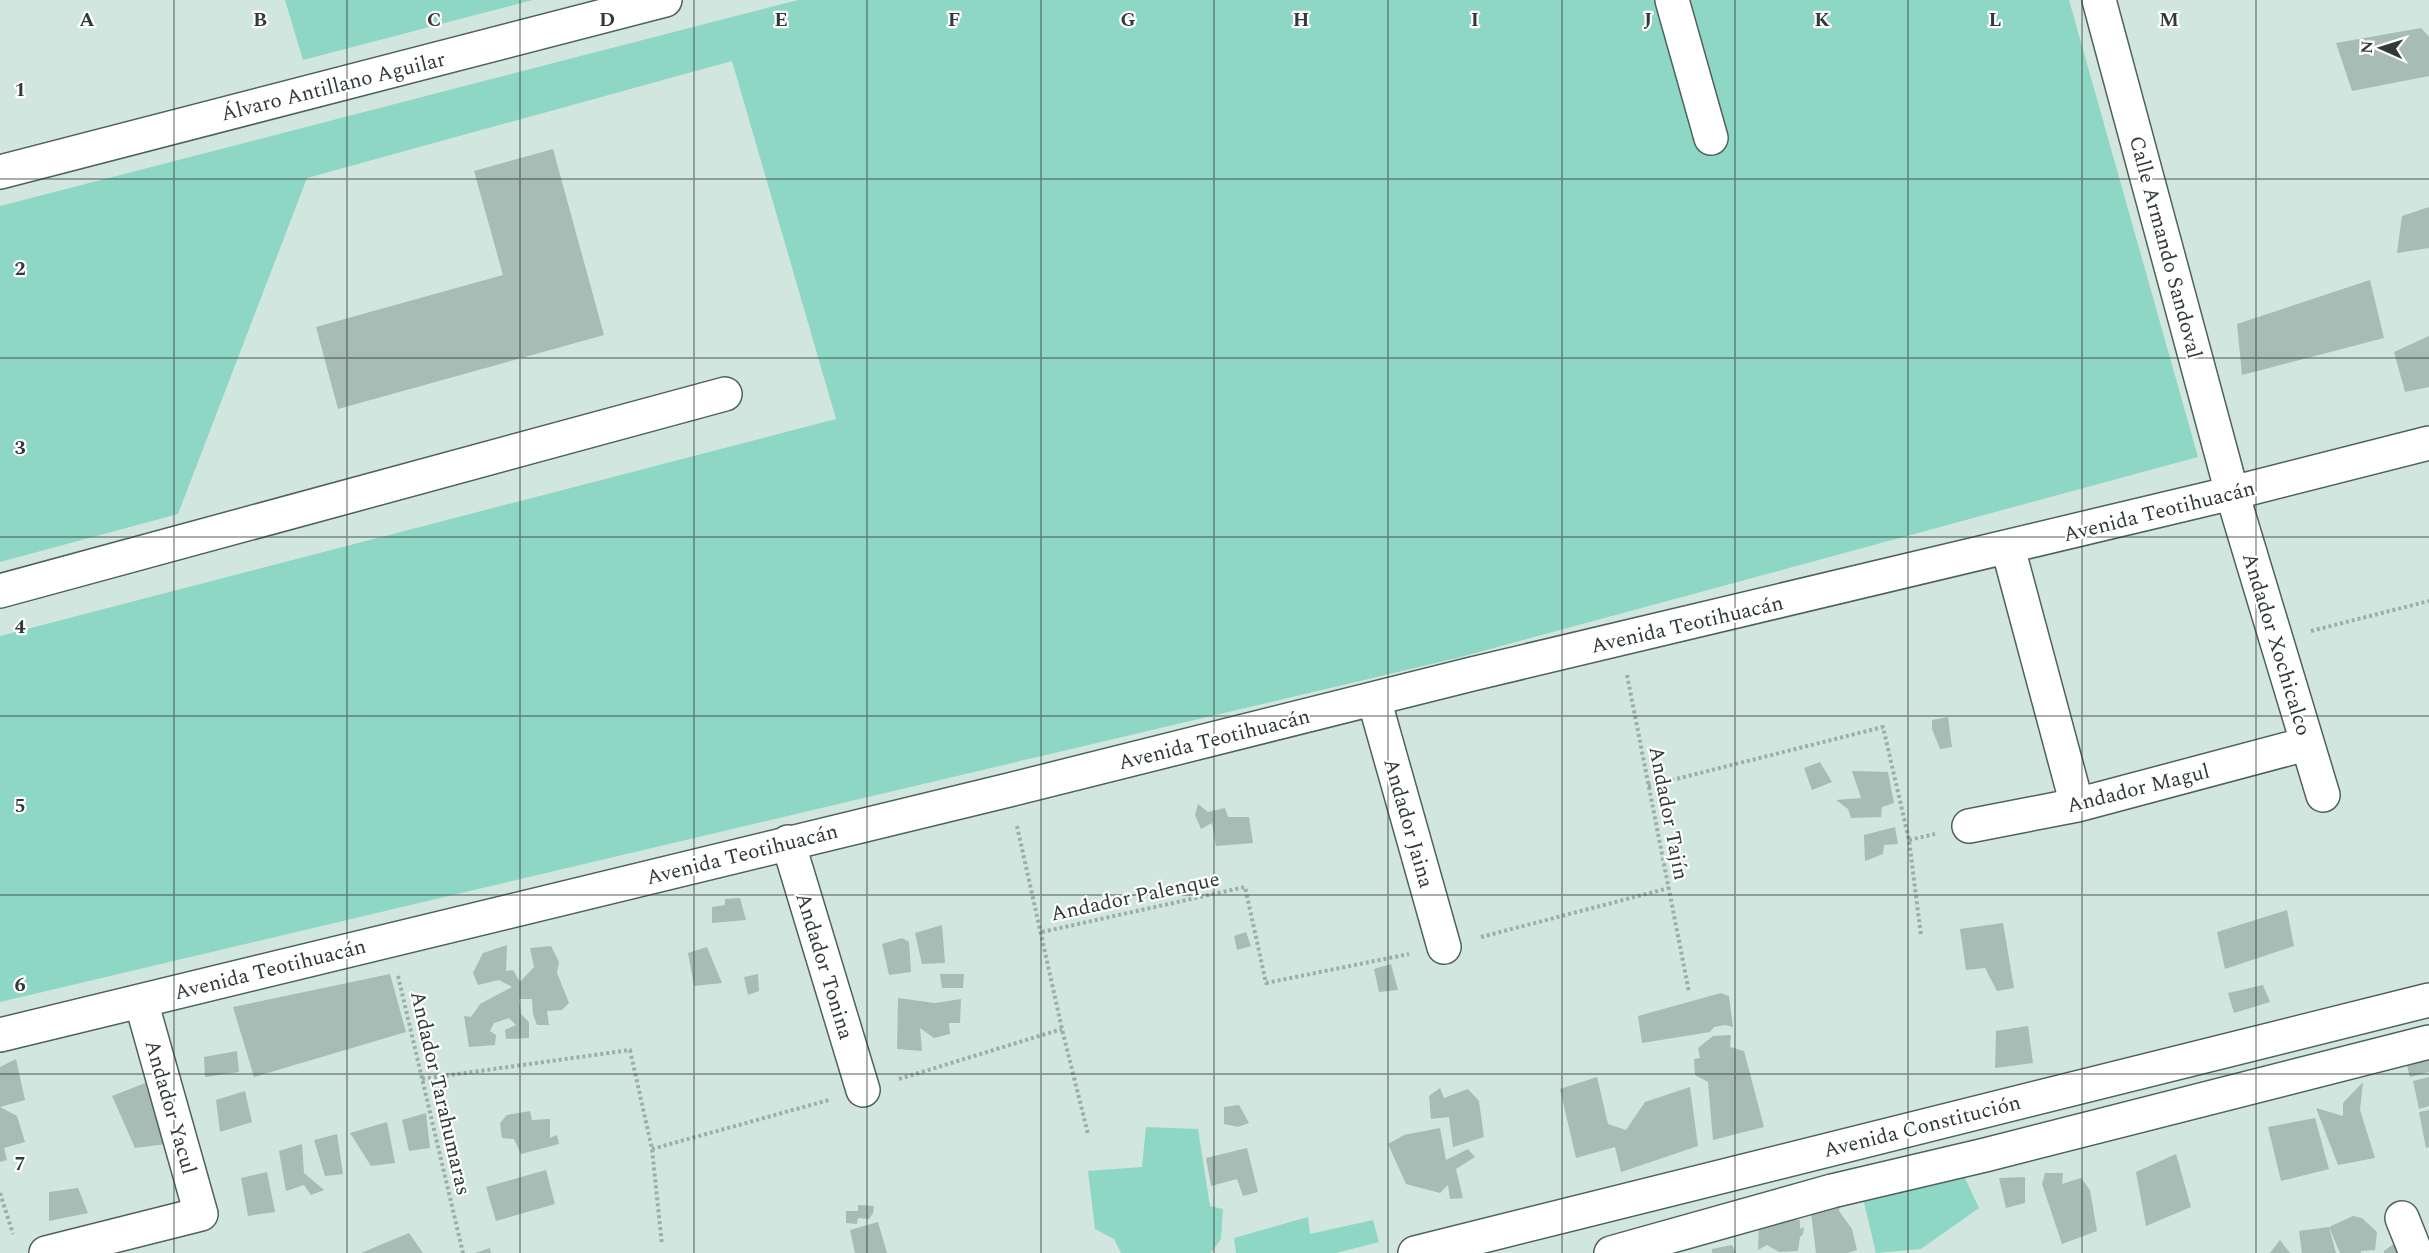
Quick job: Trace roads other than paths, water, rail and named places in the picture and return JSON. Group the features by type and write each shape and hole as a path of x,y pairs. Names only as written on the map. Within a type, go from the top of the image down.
{"street":[{"name":"Álvaro Antillano Aguilar","path":"0,172 665,0"},
{"path":"1672,0 1711,138"},
{"name":"Calle Armando Sandoval","path":"2099,0 2232,493"},
{"path":"0,591 725,394"},
{"name":"Avenida Teotihuacán","path":"0,1035 1620,639 2008,548 2429,443"},
{"name":"Andador Xochicalco","path":"2232,493 2323,795"},
{"path":"2008,548 2077,805"},
{"name":"Andador Jaina","path":"1374,699 1444,946"},
{"name":"Andador Magul","path":"1969,826 2077,805 2306,744"},
{"name":"Andador Tonina","path":"788,842 862,1090"},
{"name":"Avenida Constitución","path":"1415,1253 2429,1000"},
{"name":"Andador Yacul","path":"46,1253 201,1214 141,1001"},
{"name":"Avenida Constitución","path":"1611,1253 1832,1191 1985,1155 2429,1042"},
{"path":"1640,1197 1649,1243"},
{"path":"2402,1218 2416,1253"}]}
